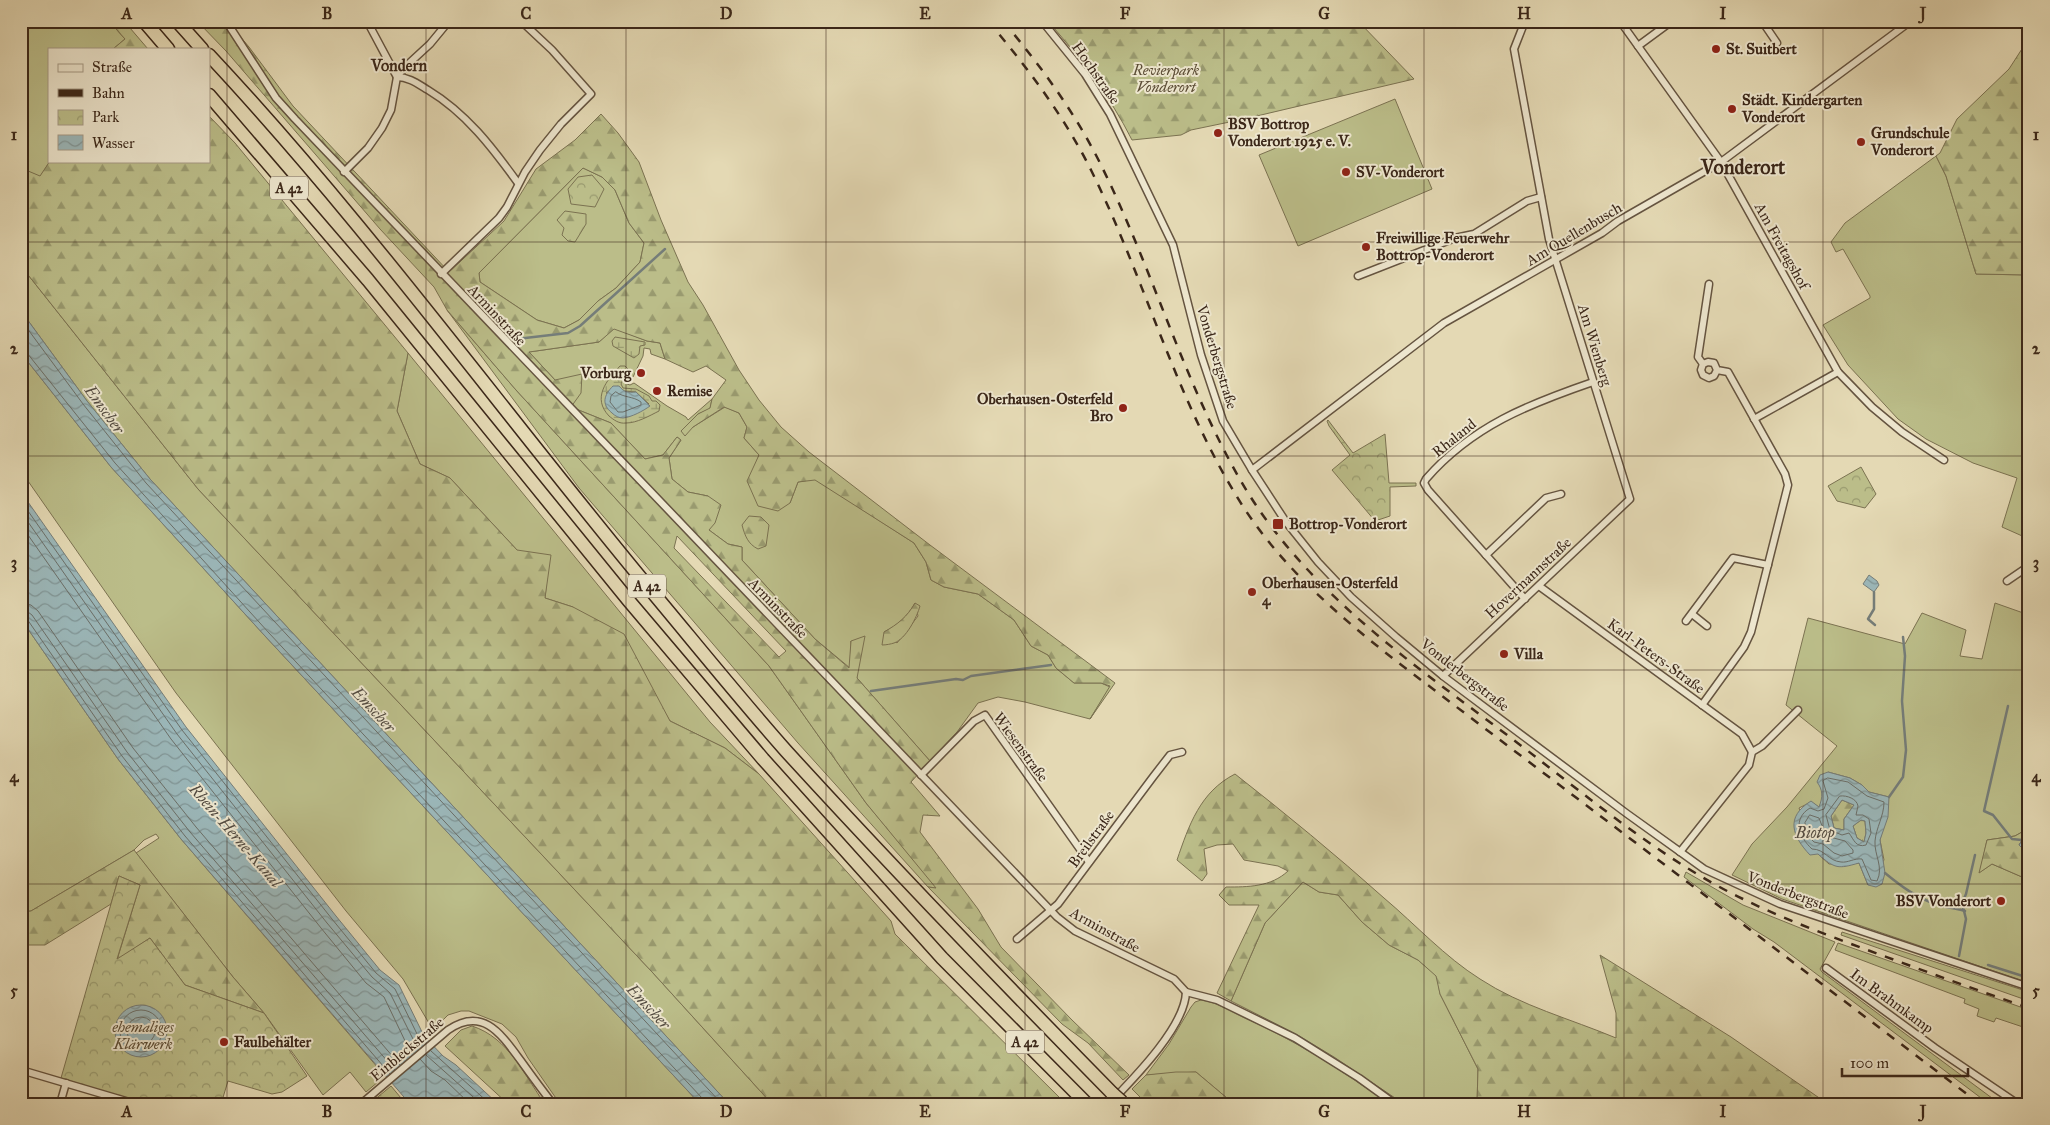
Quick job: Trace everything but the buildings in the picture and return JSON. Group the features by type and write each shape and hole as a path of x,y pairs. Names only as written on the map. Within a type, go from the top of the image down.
{"highway":[{"path":"144,21 167,48"},
{"path":"177,21 201,48"},
{"name":"A 42","path":"210,56 382,255 520,430 647,586 785,749 962,940 1116,1101"},
{"name":"A 42","path":"210,96 368,280 629,602 763,759 942,958 1087,1104"}],"street":[{"name":"Arminstraße","path":"226,21 276,98 344,172 1061,921 1076,931 1174,979 1186,992 1217,1000 1295,1038 1359,1078 1396,1104"},
{"path":"367,21 397,77"},
{"path":"344,172 368,148 382,128 391,110 397,77 404,67 430,44 449,21"},
{"path":"441,274 499,218 518,183 549,138 591,94 552,50 521,21"},
{"name":"Hochstraße","path":"1042,21 1099,95 1124,142"},
{"name":"Am Wienberg","path":"1525,21 1514,49 1541,197 1555,260 1630,499"},
{"name":"Am Freitagshof","path":"1620,21 1721,162 1838,372 1872,407 1902,432 1944,460"},
{"path":"1638,46 1672,21"},
{"path":"1762,21 1777,43"},
{"name":"Am Quellenbusch","path":"1252,470 1444,323 1602,234 1618,221 1721,162 1911,21"},
{"path":"397,77 409,78 436,94 461,114 483,137 518,183"},
{"name":"Vonderbergstraße","path":"1124,142 1173,244 1201,355 1223,421 1252,470 1298,538 1351,598 1443,676 1704,869 1780,904 2029,987"},
{"path":"1358,276 1455,238 1474,234 1528,201 1541,197"},
{"path":"1703,364 1698,357 1709,284"},
{"path":"1711,362 1716,365 1717,370 1714,376 1706,377 1701,370 1703,364 1711,362"},
{"path":"1702,705 1744,647 1751,632 1788,485 1785,474 1728,372 1717,370"},
{"path":"1754,419 1838,372"},
{"name":"Rhaland","path":"1525,599 1428,490 1424,483 1426,479 1478,432 1539,400 1593,382"},
{"path":"1486,555 1546,498 1561,494"},
{"name":"Hovermannstraße","path":"1443,676 1630,499"},
{"path":"1686,621 1733,558 1768,565"},
{"path":"2007,581 2029,566"},
{"name":"Karl-Peters-Straße","path":"1539,586 1742,734 1752,752"},
{"path":"1692,614 1708,626"},
{"path":"1680,852 1749,765 1752,752 1762,746 1798,710"},
{"name":"Wiesenstraße","path":"921,775 974,721 984,715 1089,862"},
{"name":"Breilstraße","path":"1017,939 1052,911 1163,763 1170,756 1182,752"},
{"name":"Im Brahmkamp","path":"1826,968 1935,1048 2018,1104"},
{"path":"1116,1101 1165,1038 1180,1012 1186,992"},
{"name":"Einbleckstraße","path":"361,1104 439,1037 455,1025 466,1021 479,1021 488,1025 502,1036 553,1104"},
{"path":"21,1070 136,1104"},
{"path":"60,1104 66,1084"}],"green space":[{"path":"21,21 109,21 125,39 114,48 48,48 49,162 40,177 21,168"},
{"path":"109,21 124,21 147,48 114,48 125,39"},
{"path":"197,21 227,21 293,106 449,272 504,221 536,169 575,140 601,114 618,133 639,162 661,220 688,282 739,370 759,400 781,427 809,452 930,545 1115,683 1090,719 1110,686 1101,683 1074,683 1056,668 1048,655 1031,646 1014,620 978,594 944,587 931,580 926,562 914,543 815,480 798,482 790,503 778,511 758,506 747,481 759,455 744,438 747,427 739,413 724,407 693,427 685,436 681,431 698,414 710,408 712,399 726,380 706,366 693,372 665,359 660,343 647,341 614,329 599,342 529,352 555,380 582,374 581,393 571,407 611,423 645,459 663,455 677,437 681,440 669,458 672,479 688,492 708,496 721,505 715,523 709,530 728,544 742,547 742,560 815,639 849,668 851,641 865,636 857,678 930,761 911,782 940,816 923,815 920,832 978,909 1001,947 1129,1075 1123,1080 1088,1043 1062,1024 928,887 936,888 866,803 769,666 516,390 447,310 434,287 380,229 226,51","holes":["583,168 602,177 615,190 629,223 644,243 640,262 616,288 598,301 579,320 564,328 537,320 480,282 479,273","677,536 786,651 779,657 674,548"]},
{"name":"Revierpark Vonderort","path":"1048,21 1358,21 1414,79 1191,130 1181,135 1132,140 1094,78"},
{"path":"2029,38 2022,50 2029,54 2029,275 1976,274 1946,176 1936,156 1940,153 1957,119 2009,69"},
{"name":"SV-Vonderort","path":"1395,99 1432,189 1298,246 1259,155"},
{"path":"210,117 235,143 408,353 397,411 420,464 450,478 517,550 551,555 545,598 573,607 624,634 670,721 725,748 759,774 891,921 895,934 1066,1104 772,1104 653,973 198,489 21,266 21,168 40,176 49,162 210,162"},
{"path":"1936,156 1946,176 1976,274 2029,275 2029,539 2002,527 2017,478 1973,463 1926,439 1898,419 1848,365 1823,325 1870,298 1843,249 1836,252 1831,242 1845,223"},
{"path":"583,168 602,177 615,190 629,223 644,243 640,262 616,288 598,301 579,320 564,328 537,320 480,282 479,273"},
{"path":"592,175 604,189 595,207 571,204 568,189 578,177"},
{"path":"565,211 586,214 586,224 575,242 568,241 562,235 564,228 557,220"},
{"path":"21,266 198,489 653,973 772,1104 729,1104 150,479 87,401 21,311"},
{"path":"447,310 516,390 769,666 866,803 937,888 928,887 798,743 579,488"},
{"path":"614,328 647,341 660,343 665,359 651,354 650,349 644,348 643,356 633,377 628,376 625,379 627,384 634,383 688,420 712,399 710,409 698,414 693,427 725,407 739,413 747,427 744,438 759,455 755,466 790,503 798,482 815,479 914,543 926,562 931,580 944,587 978,594 1014,620 1031,646 1048,655 1056,668 1074,683 1101,683 1110,687 1090,719 998,697 978,703 957,732 930,761 857,678 851,641 850,668 815,639 742,560 742,547 728,544 709,530 708,496 688,492 672,479 669,458 681,440 677,437 663,455 645,459 611,423 571,407 555,380 529,352 599,342","holes":["915,603 918,616 897,643 884,632 902,620"]},
{"path":"615,337 645,342 645,345 640,346 639,354 634,358 613,346 612,341"},
{"path":"21,353 111,467 265,636 700,1104 560,1104 516,1037 502,1024 469,1011 461,1011 448,1015 433,1030 403,979 346,911 176,693 21,471"},
{"path":"408,353 710,722 759,774 725,748 670,721 661,706 573,607 545,598 547,578 517,550 450,478 420,464 397,411"},
{"path":"620,366 625,366 628,369 621,384 623,388 636,389 649,396 652,401 656,401 660,405 659,411 630,423 619,422 609,416 604,409 601,396 606,384","holes":["618,386 623,391 636,392 649,404 606,393"]},
{"path":"1328,420 1353,453 1385,434 1389,483 1416,483 1416,486 1390,487 1390,516 1375,521 1332,470 1350,455 1329,426"},
{"path":"1861,467 1876,494 1865,508 1837,501 1828,486"},
{"path":"749,516 761,517 769,525 766,546 758,549 747,539 742,525"},
{"path":"915,603 920,606 907,632 898,641 882,645 884,632 902,620"},
{"path":"1995,603 2029,615 2029,828 2015,836 1987,840 1980,872 1992,864 2029,880 2029,983 1782,899 1732,875 1752,844 1787,807 1837,746 1786,705 1808,618 1905,644 1922,613 1966,630 1960,656 1982,659","holes":["1828,772 1850,778 1869,792 1889,797 1880,840 1884,860 1868,885 1859,863 1829,864 1818,854 1799,808 1811,802 1819,807 1823,799 1821,787"]},
{"path":"21,619 118,759 181,839 385,1076 366,1092 350,1072 323,1095 264,1013 233,977 136,853 159,838 156,834 144,840 134,850 31,911 21,912"},
{"path":"1235,774 1329,850 1455,961 1496,989 1529,1005 1616,1038 1616,1013 1600,955 1731,1037 1828,1104 1477,1104 1478,1069 1440,994 1436,976 1418,960 1389,945 1362,922 1338,895 1319,892 1303,882 1265,923 1231,1001 1217,993 1259,905 1229,905 1219,895 1226,887 1267,883 1288,871 1278,866 1244,860 1233,844 1217,845 1204,849 1207,874 1202,881 1177,860 1191,822 1204,800 1223,781"},
{"path":"1842,800 1854,805 1844,819 1844,830 1834,828 1831,816"},
{"path":"1861,820 1865,821 1866,833 1864,842 1857,838 1853,826"},
{"path":"2029,828 2029,835 2019,845 2029,855 2029,880 1992,864 1979,873 1987,840 2015,836"},
{"path":"134,850 233,977 264,1013 185,985 150,938 117,960 140,885 119,876 111,904 45,945 21,945 21,912 31,911"},
{"path":"1686,872 1743,905 1835,942 1820,969 1822,972 2000,1104 1989,1104 1774,942 1753,929 1684,877"},
{"name":"ehemaliges Klärwerk","path":"119,876 140,885 117,959 150,938 185,985 264,1013 307,1076 282,1092 272,1094 228,1081 221,1104 145,1104 61,1078"},
{"path":"1303,882 1319,892 1338,895 1362,922 1389,945 1418,960 1437,976 1440,994 1478,1069 1477,1104 1404,1104 1296,1034 1231,1001 1265,923"},
{"path":"1842,932 2029,992 2029,1001 1841,935"},
{"path":"1838,943 2029,1010 2029,1029 1996,1018 1994,1022 1977,1016 1979,1009 1964,1003 1965,999 1835,950"},
{"path":"1201,1000 1222,1007 1300,1046 1389,1104 1234,1104 1196,1072 1146,1075 1169,1044 1191,1007 1195,1002"},
{"path":"472,1026 496,1039 506,1048 545,1104 508,1104 445,1046 461,1030"},
{"path":"1196,1072 1234,1104 1147,1104 1132,1089 1146,1075"},
{"path":"391,1086 406,1104 375,1104 373,1101"}],"water":[{"path":"21,311 87,401 150,479 729,1104 700,1104 265,636 111,467 21,353"},
{"path":"613,386 619,386 626,392 636,392 650,406 630,416 620,418 616,416 605,403 606,396"},
{"name":"Rhein-Herne-Kanal","path":"21,492 186,727 380,970 399,985 424,1036 443,1056 456,1065 498,1104 410,1104 181,839 118,759 21,619"},
{"path":"1869,575 1879,585 1874,592 1863,584"},
{"name":"Biotop","path":"1828,772 1850,778 1869,792 1889,797 1888,817 1880,840 1885,873 1882,884 1876,887 1868,885 1859,863 1841,867 1833,865 1818,854 1810,855 1799,841 1794,827 1795,820 1797,814 1811,801 1819,807 1822,794 1817,782 1820,775","holes":["1842,800 1854,805 1844,819 1844,830 1834,828 1831,816","1861,820 1865,821 1866,833 1864,842 1857,838 1853,826"]},
{"path":"2029,835 2029,855 2019,845"},
{"path":"141,1005 151,1007 159,1013 165,1021 167,1031 165,1041 159,1049 151,1055 141,1057 131,1055 123,1049 117,1041 115,1031 117,1021 123,1013 131,1007"}],"waterway":[{"path":"508,340 568,333 580,326 665,249"},
{"path":"1874,592 1874,609 1868,619 1875,625"},
{"path":"1889,797 1903,777 1906,750 1902,701 1905,656 1903,637"},
{"path":"871,691 956,679 963,680 971,676 1051,665"},
{"path":"2008,706 1984,811 1993,815 2012,839 2022,840"},
{"path":"1959,956 1966,919 1962,903 1966,894 1975,855"},
{"path":"1885,873 1923,899 1941,906 1965,911"},
{"path":"1988,965 2029,978"}],"railway":[{"path":"988,21 1044,92 1069,130 1111,212 1181,385 1220,468 1244,508 1260,530 1295,571 1333,609 1396,661 1980,1104"},
{"path":"1003,21 1056,89 1100,163 1135,241 1200,400 1238,476 1265,519 1297,558 1332,594 1408,660 1605,811 1687,868 1743,899 1794,922 2029,1008"}],"place":[{"name":"St. Suitbert","path":"1716,49"},
{"name":"Städt. Kindergarten Vonderort","path":"1732,109"},
{"name":"BSV Bottrop Vonderort 1925 e. V.","path":"1218,133"},
{"name":"Grundschule Vonderort","path":"1861,142"},
{"name":"SV-Vonderort","path":"1346,172"},
{"name":"Freiwillige Feuerwehr Bottrop-Vonderort","path":"1366,247"},
{"name":"Vorburg","path":"641,373"},
{"name":"Remise","path":"657,391"},
{"name":"Oberhausen-Osterfeld Bro","path":"1123,408"},
{"name":"Bottrop-Vonderort","path":"1278,524"},
{"name":"Oberhausen-Osterfeld 4","path":"1252,592"},
{"name":"Villa","path":"1504,654"},
{"name":"BSV Vonderort","path":"2001,901"},
{"name":"Faulbehälter","path":"224,1042"}],"district":[{"name":"Vondern","path":"399,65"},
{"name":"Vonderort","path":"1743,167"}],"water label":[{"name":"Emscher","path":"105,409"},
{"name":"Emscher","path":"374,709"},
{"name":"Emscher","path":"649,1006"}]}
